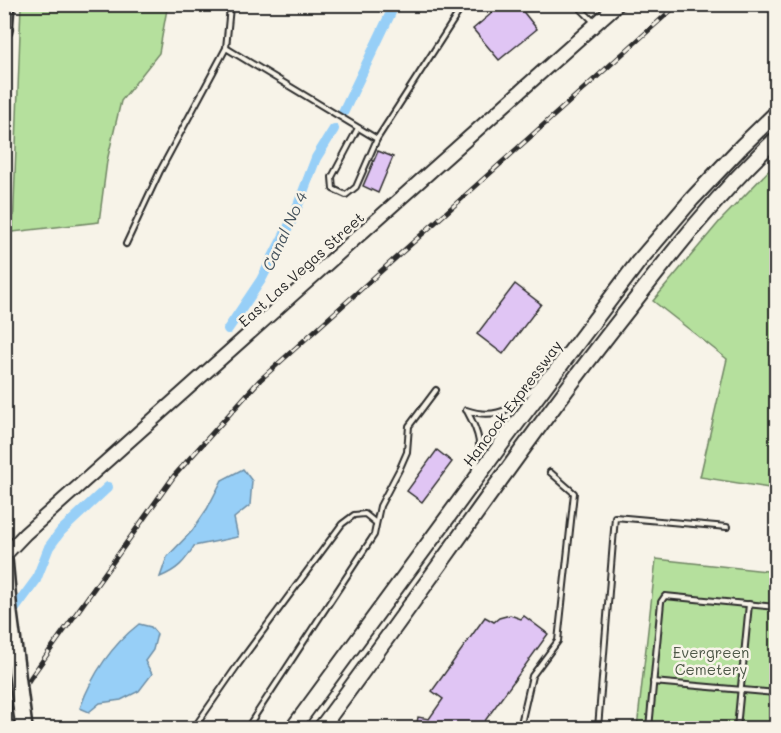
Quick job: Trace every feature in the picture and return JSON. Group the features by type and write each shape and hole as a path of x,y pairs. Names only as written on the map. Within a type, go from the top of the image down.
{"highway":[{"path":"4,30 6,4"},
{"path":"4,558 24,729"}],"main road":[{"name":"Hancock Expressway","path":"293,729 461,498 639,261 684,208 742,146 777,113"},
{"path":"321,729 523,447 596,350 706,212 777,139"}],"street":[{"name":"East Las Vegas Street","path":"4,558 34,526 618,4"}],"lane":[{"path":"126,244 160,171 226,48 230,7 233,4"},
{"path":"358,128 332,177 333,189 346,195 356,187 377,139 464,4"},
{"path":"576,4 596,24"},
{"path":"226,48 377,139"},
{"path":"461,498 473,473 480,446 477,431 466,410 489,415 512,407 582,336"},
{"path":"247,729 374,535 380,506 407,452 409,426 436,390"},
{"path":"520,729 532,676 558,641 574,493 550,472"},
{"path":"194,729 237,666 342,524 354,515 365,514 376,523"},
{"path":"598,729 615,517 727,527"},
{"path":"649,729 661,602 665,596 777,607"},
{"path":"736,729 749,604"},
{"path":"653,682 777,693"}],"green space":[{"path":"21,4 175,5 167,9 159,53 121,101 107,161 99,222 13,232"},
{"path":"776,163 776,489 700,477 727,359 653,301 720,221"},
{"name":"Evergreen Cemetery","path":"656,559 776,572 776,728 637,728"}],"water":[{"path":"243,469 252,481 250,505 234,518 238,537 194,546 180,565 160,577 167,557 192,531 222,480"},
{"path":"139,624 151,627 157,634 153,650 145,661 152,674 139,691 121,700 100,703 89,712 80,708 90,684 111,652"}],"building":[{"path":"485,4 517,4 537,29 499,60 473,29 492,13"},
{"path":"378,151 393,157 378,193 363,186"},
{"path":"515,284 541,304 503,354 477,334"},
{"path":"437,450 452,462 422,502 407,491"},
{"path":"510,615 521,619 524,616 548,634 479,729 416,729 418,717 429,719 443,699 432,691 485,617 494,622"}],"waterway":[{"name":"Canal No 4","path":"343,113 395,4"},
{"name":"Canal No 4","path":"228,329 261,280 293,218 316,158 334,129"},
{"name":"Canal No 4","path":"8,618 36,580 49,547 61,531 108,487"}],"railway":[{"path":"4,719 31,677 174,476 260,380 678,4"}]}
